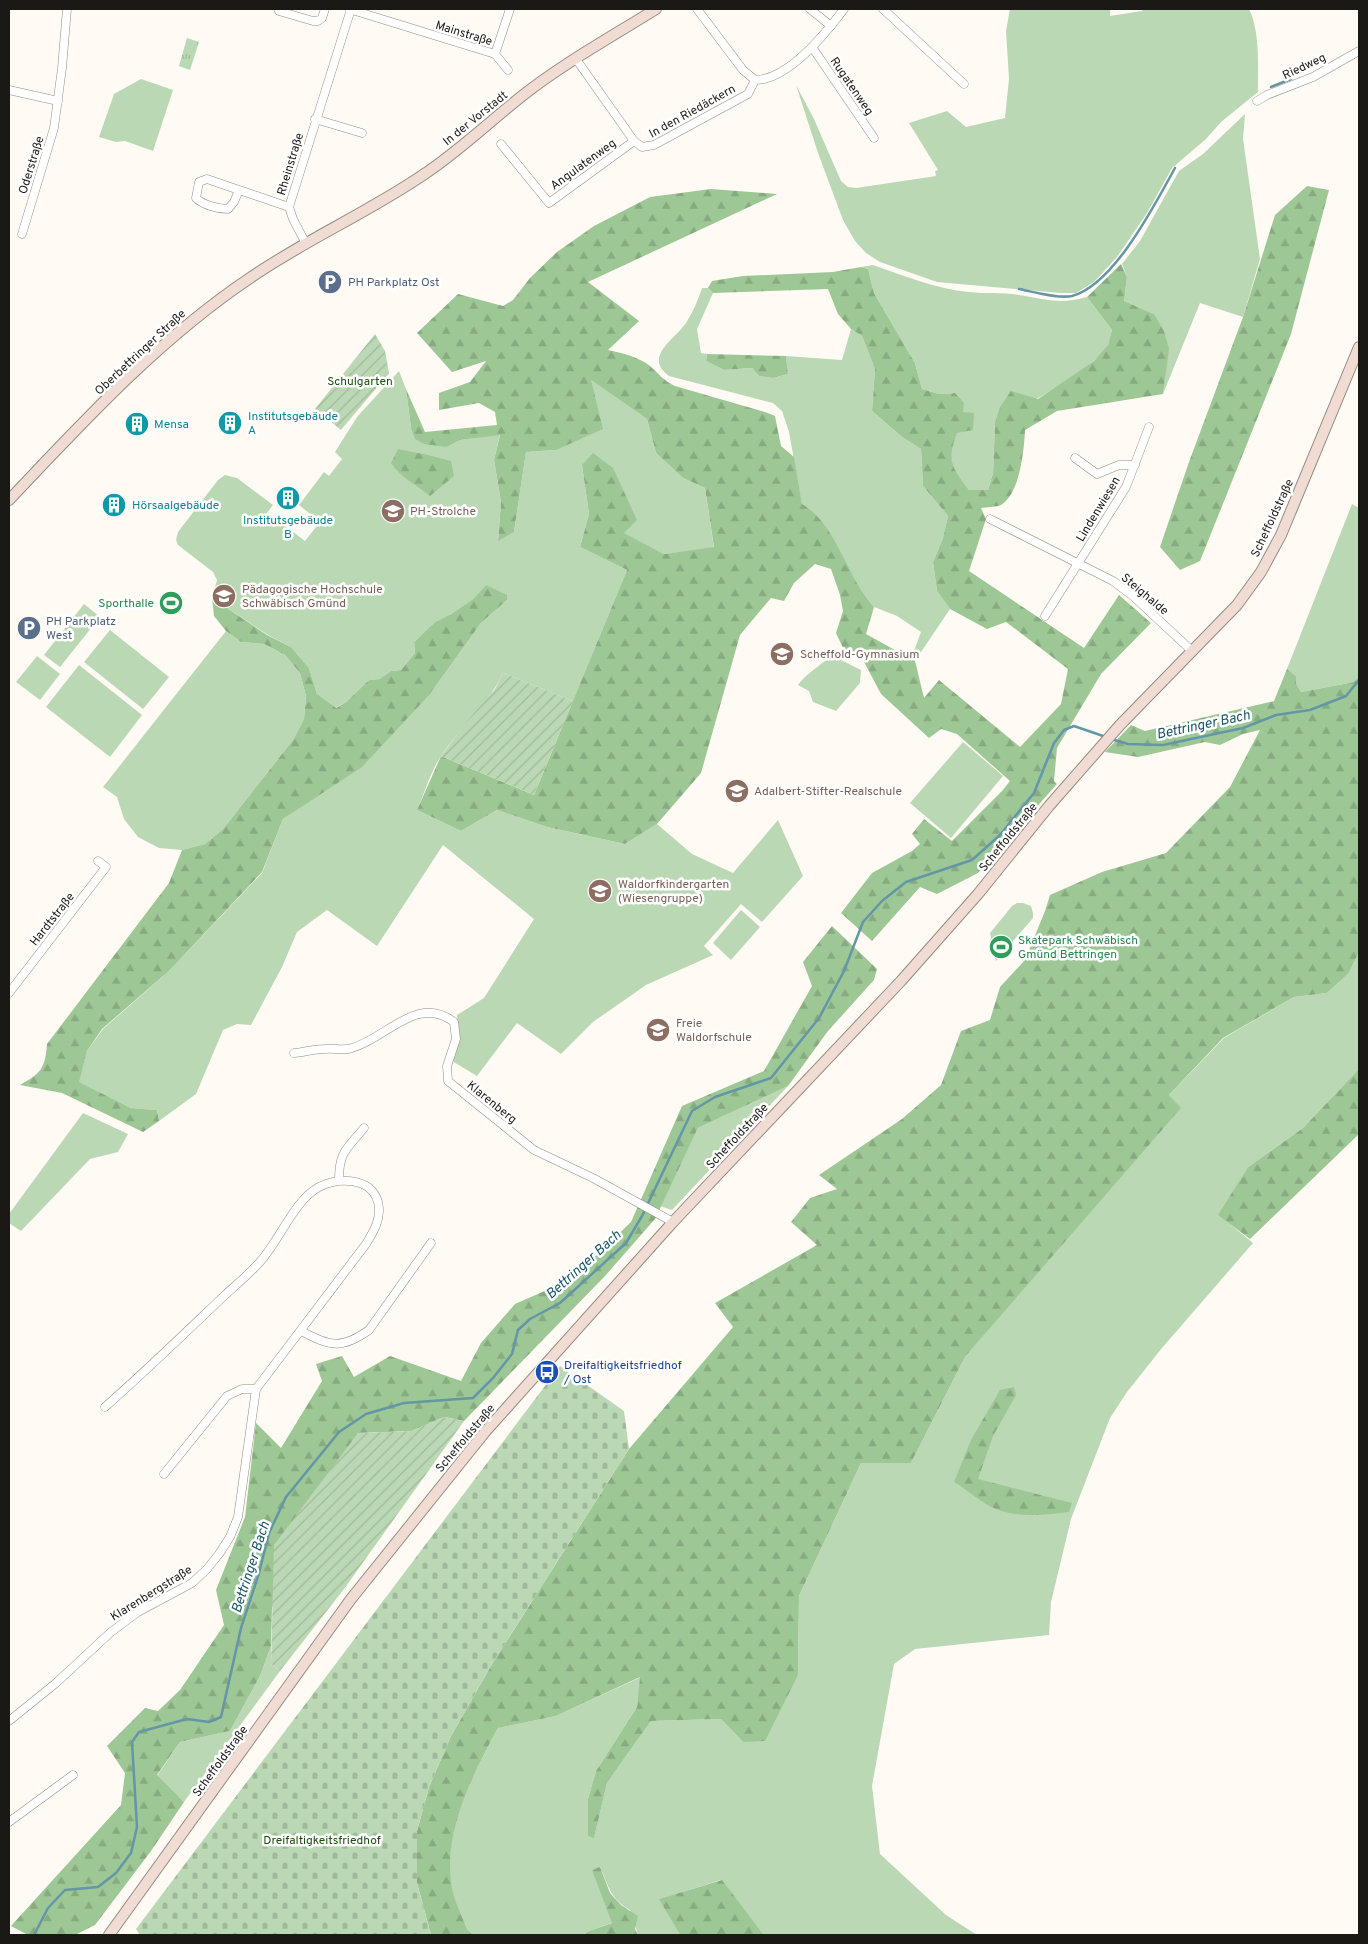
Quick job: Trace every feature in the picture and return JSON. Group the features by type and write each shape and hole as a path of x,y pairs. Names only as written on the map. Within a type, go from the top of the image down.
{"main road":[{"name":"In der Vorstadt","path":"306,242 380,202 425,174 522,96 576,59 656,9"},
{"name":"Oberbettringer Straße","path":"9,500 96,410 176,335 241,284 306,242"},
{"name":"Scheffoldstraße","path":"109,1935 351,1599 486,1432 673,1222 901,981 978,894 1120,725 1237,605 1261,572 1281,535 1359,347"}],"street":[{"name":"Oderstraße","path":"22,234 50,142 58,101 67,9"},
{"path":"278,9 313,21 318,21 322,18 325,9"},
{"name":"Mainstraße","path":"350,9 494,54 508,70"},
{"name":"Rheinstraße","path":"306,242 288,207 350,9"},
{"path":"494,54 510,9"},
{"name":"In den Riedäckern","path":"634,141 642,147 654,146 748,94 754,80 743,70 697,9"},
{"path":"810,9 831,26"},
{"path":"754,80 772,77 812,47 844,9"},
{"path":"883,9 964,84"},
{"name":"Rugatenweg","path":"812,47 874,138"},
{"name":"Riedweg","path":"1258,101 1267,95 1313,77 1359,51"},
{"name":"Angulatenweg","path":"501,144 550,203 634,141 576,59"},
{"path":"9,90 58,101"},
{"name":"Rheinstraße","path":"315,119 362,133"},
{"path":"239,190 234,202 228,209 221,209 200,202 196,198 199,182 204,179 239,190 288,207"},
{"name":"Lindenwiesen","path":"1078,563 1126,487 1149,428"},
{"name":"Lindenwiesen","path":"1075,458 1096,474 1119,465 1135,465"},
{"name":"Steighalde","path":"990,519 1113,581 1134,597 1192,651"},
{"path":"1045,616 1078,563"},
{"name":"Hardtstraße","path":"9,993 106,867 98,861"},
{"name":"Klarenberg","path":"294,1053 324,1049 351,1049 378,1036 404,1018 419,1014 443,1013 454,1022 456,1039 447,1066 448,1081 534,1150 593,1178 673,1222"},
{"path":"339,1180 339,1162 343,1153 364,1128"},
{"path":"105,1407 160,1358 259,1264 299,1205 318,1187 339,1180 359,1182 370,1189 377,1200 379,1214 376,1227 366,1244 302,1331 256,1389 242,1389 227,1396 164,1474"},
{"path":"302,1331 325,1343 341,1345 356,1340 369,1330 430,1243"},
{"name":"Klarenbergstraße","path":"9,1721 56,1683 111,1632 138,1612 192,1583 219,1554 230,1537 238,1517 256,1389"},
{"path":"9,1822 72,1775"}],"green space":[{"path":"1010,9 1110,9 1110,16 1142,11 1143,9 1249,9 1253,18 1258,49 1258,92 1221,122 1206,139 1172,168 1147,213 1117,257 1094,282 1076,293 937,282 880,262 866,253 855,241 843,220 818,153 796,85 814,119 841,181 848,187 856,188 936,176 935,171 938,170 909,123 947,111 966,127 1005,118 1009,79 1006,31"},
{"path":"187,38 199,42 190,70 179,66"},
{"path":"141,79 173,90 153,151 125,141 116,142 99,137 114,94"},
{"path":"1245,114 1243,139 1260,259 1243,317 1200,303 1163,394 1168,349 1154,314 1124,301 1127,277 1122,264 1140,241 1179,171 1203,154"},
{"path":"1307,186 1329,190 1291,334 1200,561 1180,570 1160,547 1189,462 1243,317 1275,215"},
{"path":"711,189 777,194 588,282 639,321 608,350 641,360 675,386 775,416 781,446 794,457 802,504 814,513 824,525 856,582 874,607 866,634 915,661 924,698 939,680 1020,747 1061,704 1068,669 1006,622 987,629 950,609 937,591 933,562 943,538 948,516 923,486 921,449 902,437 872,411 875,369 862,336 851,329 838,314 828,289 713,293 708,288 712,281 743,276 833,272 861,267 868,269 874,293 915,363 922,389 939,394 955,393 964,403 963,412 974,413 973,430 957,433 951,458 955,470 969,490 988,490 993,473 995,422 1000,407 1011,391 1038,399 1094,361 1108,345 1112,330 1087,297 1121,264 1127,277 1124,301 1154,314 1164,331 1169,349 1163,394 1057,411 1025,430 1020,471 1013,491 1001,505 981,508 986,519 969,571 1084,648 1119,595 1151,623 1101,674 1057,748 1054,781 1057,784 978,873 937,894 920,887 872,941 841,913 872,873 912,851 920,844 912,834 924,819 952,841 1010,781 957,734 941,729 929,738 881,694 862,658 843,648 836,633 843,611 840,595 831,569 815,564 794,583 784,601 771,598 740,635 701,773 657,824 625,844 547,827 497,810 461,831 417,810 441,756 534,795 627,570 580,547 589,514 582,465 593,453 613,468 637,520 624,533 664,554 714,547 705,488 683,478 656,453 647,419 591,380 603,429 556,450 526,452 514,532 498,541 501,502 494,460 500,435 460,440 447,447 424,444 415,439 411,428 406,389 425,432 497,425 495,412 479,403 439,410 439,393 470,382 486,361 452,372 417,333 458,294 503,306 513,300 530,278 557,252 594,226 650,197"},
{"path":"873,265 921,282 975,293 1013,294 1060,301 1087,297 1112,330 1108,345 1089,365 1056,387 995,422 993,473 988,490 969,490 952,468 950,450 962,412 955,393 939,394 922,389 915,363 874,293 868,269 861,267"},
{"path":"702,288 708,288 713,293 697,329 701,353 707,354 706,361 724,370 752,368 759,376 773,378 788,374 786,356 842,360 851,329 862,336 875,369 872,411 902,437 921,449 923,486 948,516 943,538 933,562 937,591 950,609 915,661 911,659 921,632 897,616 874,607 865,598 808,508 802,505 789,432 782,411 773,403 669,376 662,369 659,362 660,355 668,342 686,323"},
{"name":"Schulgarten","path":"375,334 385,351 389,373 341,430 315,409"},
{"path":"707,354 786,356 788,374 773,378 759,376 752,368 724,370 706,361"},
{"path":"399,371 406,389 411,428 447,447 460,440 500,434 494,460 501,502 498,540 514,532 526,452 556,450 590,379 647,419 656,453 683,478 705,488 714,548 664,554 623,533 582,465 589,514 580,547 627,570 573,701 503,673 483,704 450,743 439,760 417,810 461,831 497,810 547,827 625,844 657,824 692,854 733,873 778,820 803,876 762,922 741,904 704,946 713,955 646,985 593,1022 561,1054 517,1023 477,1076 452,1061 459,1040 457,1015 484,998 534,919 443,845 377,946 327,910 297,932 282,967 251,1025 237,1024 223,1030 196,1094 159,1121 157,1110 131,1108 78,1082 87,1051 103,1029 170,970 262,873 283,819 312,799 430,694 481,623 507,600 486,585 473,599 435,622 414,642 415,653 401,670 391,671 379,679 369,680 346,702 335,708 317,694 309,668 291,647 268,635 212,598 217,580 213,572 178,545 176,540 178,532 218,480 225,475 237,478 273,505 263,518 274,527 279,521 305,541 320,522 299,505 324,472 329,476 342,459 335,452 357,417"},
{"path":"398,449 451,461 454,476 430,496 404,477 391,463"},
{"path":"1352,504 1359,508 1359,676 1354,682 1301,692 1296,683 1296,676 1287,669"},
{"path":"486,585 507,595 507,600 481,623 430,694 362,767 283,819 262,872 170,970 102,1029 87,1051 79,1082 131,1108 157,1110 159,1121 143,1132 62,1093 20,1085 33,1077 41,1069 45,1059 47,1044 169,883 182,850 205,844 223,829 293,740 304,719 306,696 300,673 285,655 264,644 241,642 226,631 214,616 212,598 267,635 291,647 309,668 317,694 336,708 346,702 369,680 379,679 391,671 401,670 415,653 414,642 435,622 473,599"},
{"path":"84,604 100,617 60,667 44,655"},
{"path":"110,630 169,677 143,709 84,662"},
{"path":"226,631 241,642 264,644 285,655 300,673 306,696 304,719 293,740 223,829 205,844 182,850 159,848 138,837 124,819 117,797 103,787"},
{"path":"37,656 60,674 40,700 16,682"},
{"path":"833,656 861,670 860,683 836,711 813,702 809,691 798,685 809,673"},
{"path":"79,665 142,715 110,757 46,707"},
{"path":"1287,669 1296,676 1296,683 1301,692 1354,682 1359,676 1359,952 1349,973 1327,993 1294,997 1223,1038 1169,1095 1181,1108 965,1357 911,1463 861,1463 799,1596 798,1675 765,1741 743,1742 721,1719 651,1721 607,1783 594,1838 588,1836 588,1799 596,1771 637,1707 640,1677 556,1716 498,1728 471,1782 456,1822 452,1842 450,1862 452,1887 467,1929 473,1935 431,1935 417,1883 417,1831 429,1787 451,1736 492,1664 629,1449 733,1327 715,1303 817,1245 791,1222 810,1198 837,1189 819,1175 902,1119 941,1085 961,1031 990,1020 1000,987 1025,960 1050,895 1102,872 1166,853 1230,787 1260,730 1243,734 1220,745 1205,742 1138,757 1105,752 1131,725 1145,731 1274,701"},
{"path":"503,673 573,701 534,795 441,756 468,720 495,689"},
{"path":"963,742 1003,776 951,838 910,803"},
{"name":"Skatepark Schwäbisch Gmünd Bettringen","path":"1017,903 1031,906 1033,918 996,961 990,933 1012,906"},
{"path":"741,910 760,927 731,960 713,943"},
{"path":"832,926 877,969 874,980 828,1031 788,1086 698,1128 655,1219 605,1276 464,1421 444,1417 412,1431 358,1433 272,1608 271,1646 260,1676 230,1731 180,1742 157,1775 184,1802 151,1851 95,1925 75,1935 28,1935 11,1926 121,1805 125,1773 107,1746 145,1708 158,1711 180,1690 224,1625 216,1590 245,1517 256,1423 281,1448 322,1381 316,1364 342,1356 354,1377 390,1356 461,1381 481,1343 515,1304 572,1279 631,1222 682,1106 764,1071 812,986 803,962"},
{"path":"1359,952 1359,1069 1303,1128 1248,1167 1219,1215 1253,1243 1162,1348 1127,1392 1110,1418 1071,1519 1051,1602 1049,1635 915,1649 894,1664 872,1786 880,1854 946,1915 977,1935 764,1935 721,1880 660,1899 680,1935 638,1935 630,1910 614,1897 600,1867 614,1922 589,1931 584,1935 473,1935 467,1929 451,1887 449,1862 456,1822 463,1802 498,1728 556,1716 641,1677 637,1707 596,1771 588,1799 588,1836 594,1837 607,1783 651,1721 721,1719 743,1742 798,1675 799,1596 861,1463 911,1463 965,1357 1180,1108 1169,1095 1224,1038 1294,997 1327,993 1349,973"},
{"path":"1359,1069 1359,1134 1250,1239 1218,1215 1248,1167 1303,1128"},
{"path":"788,1086 672,1210 660,1206 698,1128"},
{"path":"83,1113 128,1134 118,1152 90,1159 21,1231 9,1223 9,1214"},
{"name":"Dreifaltigkeitsfriedhof","path":"560,1366 624,1411 629,1449 492,1664 451,1736 429,1787 417,1831 417,1883 431,1935 140,1935 136,1929"},
{"path":"1014,1387 1016,1395 993,1436 978,1479 1072,1503 1069,1512 1032,1515 1005,1512 985,1503 954,1482 971,1440 1000,1390"},
{"path":"444,1417 464,1421 344,1589 280,1671 271,1664 274,1545 358,1433 412,1431"},
{"path":"271,1646 271,1664 280,1671 184,1802 157,1776 180,1742 230,1731 260,1676"},
{"path":"600,1867 610,1893 621,1905 638,1916 635,1929 638,1935 584,1935 589,1931 612,1923 592,1870"},
{"path":"722,1880 764,1935 680,1935 659,1899"}],"waterway":[{"path":"1271,87 1291,79"},
{"path":"1019,289 1060,297 1072,296 1088,289 1118,260 1132,241 1175,168"},
{"name":"Bettringer Bach","path":"1111,739 1128,744 1163,745 1243,728 1276,715 1310,710 1346,696 1359,680"},
{"name":"Bettringer Bach","path":"34,1935 48,1908 65,1890 98,1887 116,1873 131,1853 137,1827 132,1742 139,1732 187,1719 209,1722 221,1717 241,1628 259,1573 269,1533 286,1497 339,1432 366,1414 404,1403 473,1398 493,1378 512,1354 518,1330 530,1319 560,1303 626,1243 642,1216 692,1111 715,1097 771,1078 819,1018 844,971 863,922 882,901 906,882 972,860 1000,835 1034,793 1054,743 1064,730 1074,726 1106,737"}],"place":[{"name":"PH Parkplatz Ost","path":"330,282"},
{"name":"Institutsgebäude A","path":"230,423"},
{"name":"Mensa","path":"137,424"},
{"name":"Institutsgebäude B","path":"288,498"},
{"name":"Hörsaalgebäude","path":"114,505"},
{"name":"PH-Strolche","path":"393,511"},
{"name":"Pädagogische Hochschule Schwäbisch Gmünd","path":"224,596"},
{"name":"Sporthalle","path":"171,603"},
{"name":"PH Parkplatz West","path":"29,628"},
{"name":"Scheffold-Gymnasium","path":"782,654"},
{"name":"Adalbert-Stifter-Realschule","path":"737,791"},
{"name":"Waldorfkindergarten (Wiesengruppe)","path":"600,891"},
{"name":"Skatepark Schwäbisch Gmünd Bettringen","path":"1001,947"},
{"name":"Freie Waldorfschule","path":"658,1030"},
{"name":"Dreifaltigkeitsfriedhof / Ost","path":"547,1372"}]}
